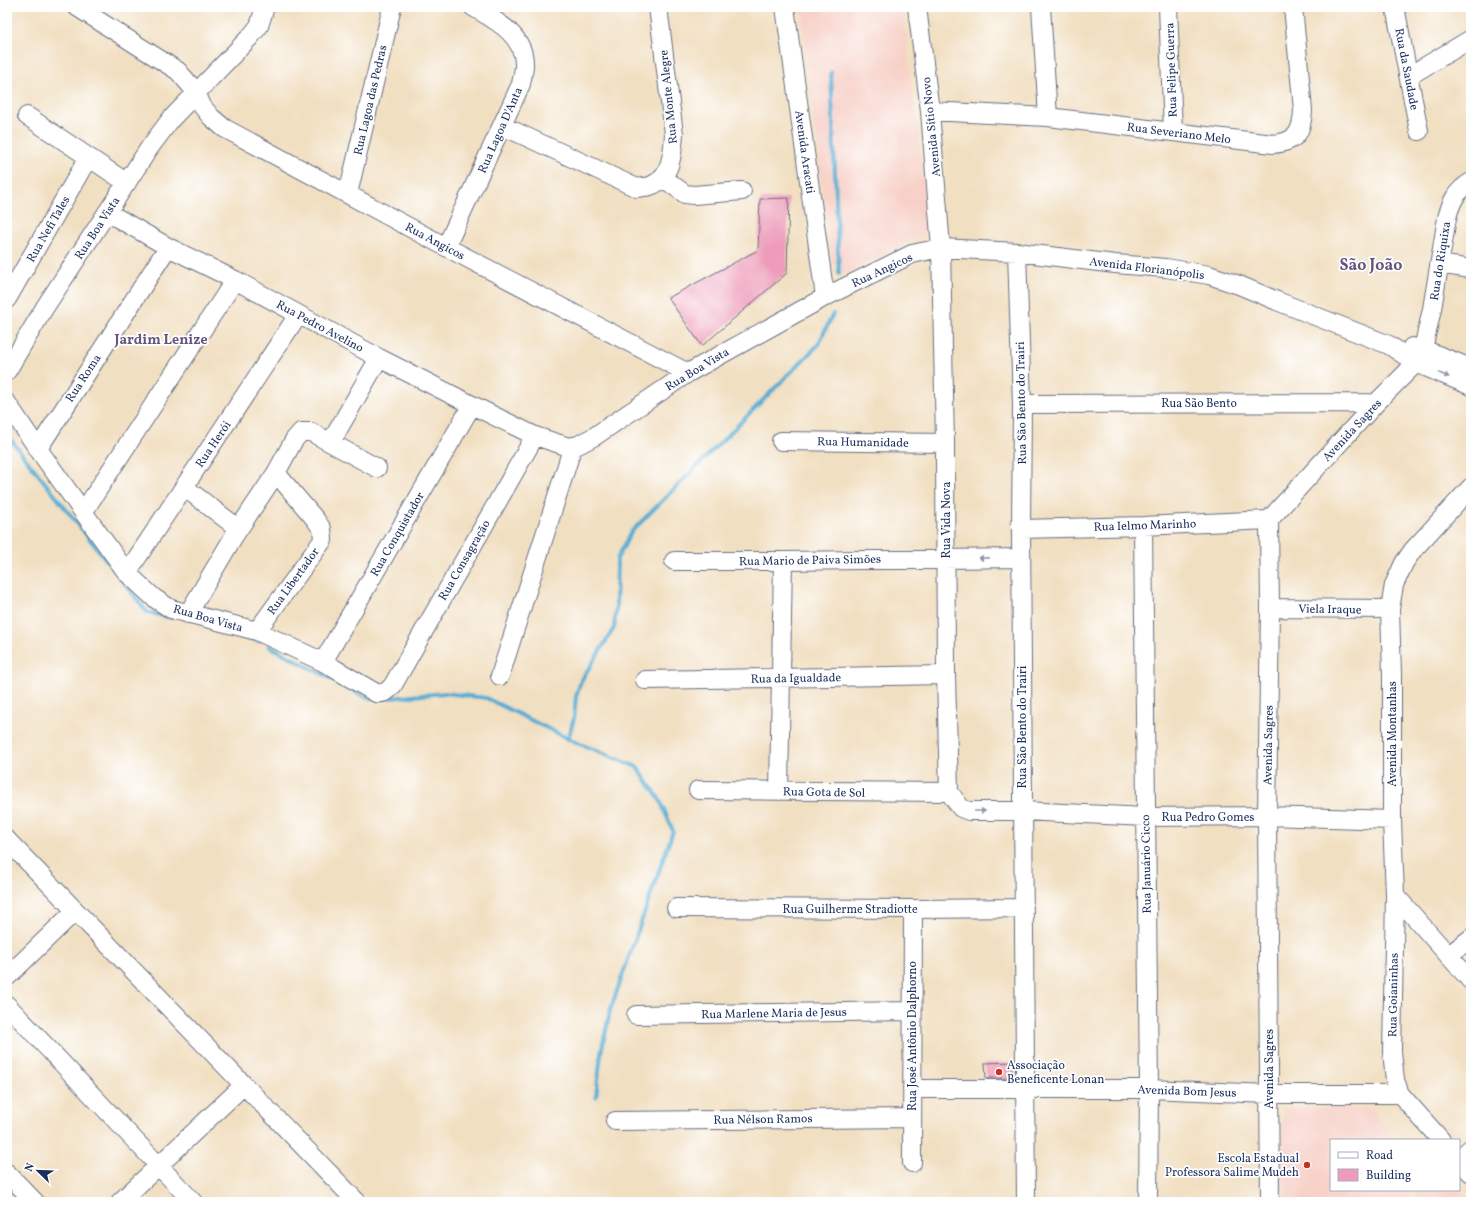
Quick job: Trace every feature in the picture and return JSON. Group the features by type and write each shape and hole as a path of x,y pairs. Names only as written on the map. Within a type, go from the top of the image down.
{"street":[{"name":"Rua Angicos","path":"77,7 178,71 196,92 202,106 211,117 224,128 446,247 688,373"},
{"name":"Rua Boa Vista","path":"7,371 45,307 150,147 171,119 250,38 259,26 265,7"},
{"name":"Rua Lagoa das Pedras","path":"348,194 392,7"},
{"name":"Rua Lagoa D'Anta","path":"446,247 521,84 524,65 522,52 517,40 508,29 473,7"},
{"name":"Rua Monte Alegre","path":"658,7 674,134 673,152 670,164 662,178"},
{"name":"Avenida Aracati","path":"784,7 825,297"},
{"name":"Avenida Sítio Novo","path":"916,7 930,111 941,248"},
{"path":"1042,7 1048,118"},
{"name":"Rua Felipe Guerra","path":"1168,7 1173,132"},
{"name":"Rua Severiano Melo","path":"930,111 1048,118 1273,144 1283,143 1293,139 1300,131 1303,110 1293,7"},
{"name":"Rua da Saudade","path":"1395,7 1419,131"},
{"path":"1409,76 1471,39"},
{"path":"27,116 127,183"},
{"path":"502,126 637,188 651,186 662,178 685,194 694,195 742,191"},
{"name":"Rua Nefi Tales","path":"7,299 88,158"},
{"name":"Rua do Riquixa","path":"1420,356 1432,309 1450,203 1464,186 1471,182"},
{"name":"Rua Pedro Avelino","path":"107,212 168,247 235,280 379,358 535,436"},
{"name":"Rua Roma","path":"38,449 168,247"},
{"name":"Rua Angicos","path":"825,297 912,254 941,248"},
{"name":"Avenida Florianópolis","path":"941,248 1017,252 1115,264 1166,268 1209,275 1239,285 1389,345 1420,356 1471,368"},
{"name":"Rua Vida Nova","path":"941,248 945,443 946,675 949,792"},
{"name":"Rua São Bento do Trairi","path":"1017,252 1022,404 1021,558 1026,1202"},
{"path":"1439,264 1471,269"},
{"path":"84,512 235,280"},
{"name":"Rua Boa Vista","path":"572,446 578,445 595,436 688,373 825,297"},
{"name":"Rua Herói","path":"127,573 298,315"},
{"name":"Avenida Florianópolis","path":"1420,356 1471,386"},
{"name":"Avenida Sagres","path":"1270,1202 1267,816 1270,608 1269,520 1420,356"},
{"path":"331,442 379,358"},
{"name":"Rua Boa Vista","path":"7,403 38,449 127,573 154,598 171,609 257,632 323,662 376,693 383,694 393,685"},
{"name":"Rua São Bento","path":"1022,404 1376,403"},
{"name":"Rua Conquistador","path":"323,662 472,405"},
{"path":"188,614 239,529 276,473 294,440 301,432 310,432 377,468"},
{"path":"500,676 572,446 569,447 535,436"},
{"name":"Rua Consagração","path":"393,685 535,436"},
{"name":"Rua Humanidade","path":"781,441 945,443"},
{"name":"Rua Libertador","path":"257,632 323,540 322,529 315,519 276,473"},
{"name":"Avenida Montanhas","path":"1395,895 1392,820 1392,675 1390,610 1394,585 1404,563 1413,550 1471,486"},
{"path":"184,487 239,529"},
{"name":"Rua Ielmo Marinho","path":"1021,529 1143,526 1269,520"},
{"name":"Rua Januário Cicco","path":"1143,526 1149,1089 1148,1202"},
{"name":"Rua Mario de Paiva Simões","path":"674,561 1021,558"},
{"path":"779,791 783,561"},
{"name":"Viela Iraque","path":"1270,608 1390,610"},
{"name":"Rua da Igualdade","path":"645,680 946,675"},
{"name":"Rua Gota de Sol","path":"698,790 949,792"},
{"name":"Rua Pedro Gomes","path":"949,792 961,808 969,811 1023,811 1146,817 1267,816 1392,820"},
{"path":"7,840 357,1202"},
{"path":"1395,895 1471,981"},
{"name":"Rua Goianinhas","path":"1395,895 1392,1052 1395,1080 1400,1094"},
{"name":"Rua Guilherme Stradiotte","path":"676,908 1024,908"},
{"name":"Rua José Antônio Dalphorno","path":"912,1163 913,909"},
{"path":"7,977 75,911"},
{"path":"1449,955 1471,938"},
{"path":"7,1005 193,1202"},
{"name":"Rua Marlene Maria de Jesus","path":"636,1015 912,1011"},
{"path":"120,1202 244,1084"},
{"name":"Avenida Bom Jesus","path":"912,1089 1149,1089 1269,1094 1400,1094"},
{"path":"1400,1094 1440,1139"},
{"name":"Rua Nélson Ramos","path":"615,1121 912,1118"},
{"path":"1460,1158 1471,1148"},
{"path":"1460,1160 1471,1173"},
{"path":"7,1173 35,1202"}],"shaded area":[{"path":"830,7 902,7 930,227 924,234 845,274 832,263 801,11"},
{"name":"Escola Estadual Professora Salime Mudeh","path":"1283,1108 1372,1108 1394,1139 1330,1139 1330,1191 1410,1191 1410,1202 1283,1202"},
{"path":"1460,1190 1471,1202 1416,1202 1416,1191"}],"building":[{"path":"789,198 787,273 702,346 668,298 758,250 760,199"},
{"name":"Associação Beneficente Lonan","path":"1012,1062 1012,1078 986,1078 985,1063"}],"waterway":[{"path":"831,72 839,274"},
{"path":"568,739 574,718 576,696 581,681 614,628 617,559 631,532 818,345 833,314"},
{"path":"7,435 115,571"},
{"path":"120,578 147,612 172,618"},
{"path":"229,633 259,641"},
{"path":"269,646 369,699 373,699"},
{"path":"389,698 445,693 486,698 573,741 637,767 660,800 673,831 610,1011 601,1053 596,1097"}],"place":[{"name":"Associação Beneficente Lonan","path":"999,1072"},
{"name":"Escola Estadual Professora Salime Mudeh","path":"1307,1165"}],"district":[{"name":"São João","path":"1371,264"},
{"name":"Jardim Lenize","path":"161,339"}]}
